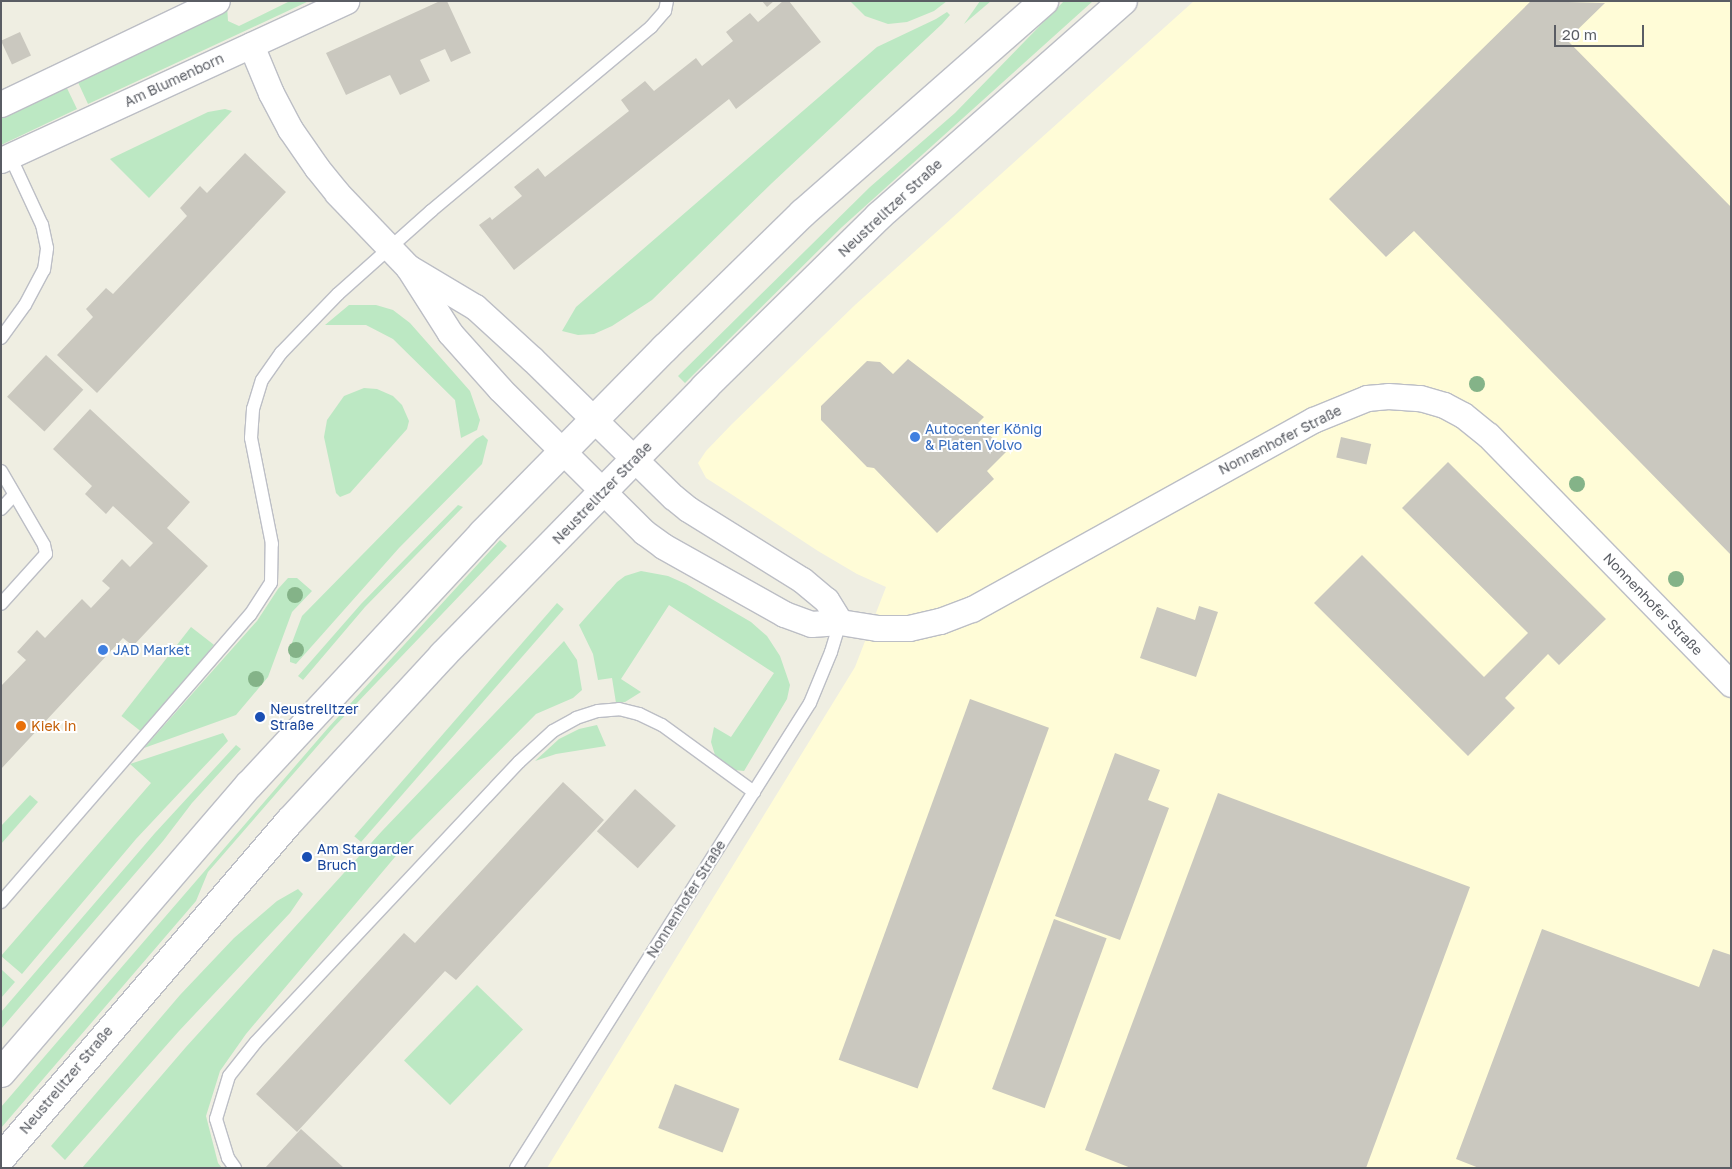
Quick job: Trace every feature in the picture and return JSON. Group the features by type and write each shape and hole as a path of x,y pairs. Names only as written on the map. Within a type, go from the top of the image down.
{"main road":[{"path":"1,1073 250,784 404,617 563,452 804,212 1044,1"},
{"name":"Neustrelitzer Straße","path":"1,1158 290,821 443,655 635,459 879,216 1123,1"}],"street":[{"path":"1,104 217,1"},
{"name":"Am Blumenborn","path":"6,158 346,1"},
{"path":"251,44 271,93 290,129 337,193 408,267 475,307 688,509 802,580 826,600 840,622"},
{"name":"Nonnenhofer Straße","path":"408,267 450,333 500,389 644,532 663,546 784,614 811,624 840,622 877,628 909,628 940,621 972,609 1313,420 1367,398 1388,396 1420,398 1444,405 1462,415 1488,435 1731,684"}],"lane":[{"path":"1,902 250,615 271,584 272,544 251,438 253,409 262,380 281,353 338,294 390,248 652,27 665,11 667,1"},
{"path":"1,338 25,305 44,270 47,248 42,225 6,158"},
{"path":"1,471 44,545 46,554 1,604"},
{"path":"1,509 14,495"},
{"name":"Nonnenhofer Straße","path":"516,1168 810,703 831,652 840,622"},
{"path":"235,1168 228,1158 216,1119 229,1076 270,1027 526,756 553,731 576,718 598,711 619,709 639,714 662,725 754,792"}],"shaded area":[{"path":"1194,1 1731,1 1731,1168 547,1168 855,667 886,587 857,574 818,551 706,478 698,463 706,451 732,424 855,305"}],"green space":[{"path":"290,1 309,1 88,104 76,78 227,6 228,21 239,26"},
{"path":"850,1 947,1 934,11 907,22 888,24 865,16"},
{"path":"980,1 991,1 964,24"},
{"path":"1064,1 1093,1 842,227 685,383 678,376 870,187 955,113"},
{"path":"947,12 950,15 942,24 772,183 652,300 612,326 594,334 578,335 562,331 576,307 877,47"},
{"path":"65,84 77,109 1,145 1,114"},
{"path":"225,109 232,111 149,198 110,159 208,112"},
{"path":"349,305 376,305 393,310 410,323 470,391 480,420 477,430 461,438 455,400 393,339 366,325 325,325"},
{"path":"364,388 377,389 393,396 402,405 409,421 407,429 350,493 340,497 336,493 324,437 327,420 344,396"},
{"path":"483,435 488,440 482,464 399,548 296,664 290,662 290,648 302,616 476,439"},
{"path":"458,505 463,507 365,607 303,680 298,676 361,604"},
{"path":"500,540 507,546 334,727 208,872 196,901 1,1128 1,1107 328,728"},
{"path":"641,571 668,576 686,584 751,622 767,636 780,656 790,685 787,699 744,771 735,770 715,755 711,742 714,727 731,737 774,673 669,605 621,679 641,692 625,702 616,703 612,678 598,680 593,654 579,625 617,582 625,576"},
{"path":"288,578 297,578 312,591 292,612 268,677 236,715 144,748 257,621 278,589"},
{"path":"557,603 564,609 361,842 354,836"},
{"path":"191,627 214,645 144,734 121,716"},
{"path":"564,641 577,660 582,690 573,698 536,714 400,851 246,1034 220,1071 206,1116 218,1163 222,1168 82,1168 186,1047 382,831"},
{"path":"597,725 606,746 556,754 535,761 559,739 579,729"},
{"path":"223,733 228,741 136,839 22,974 1,956 151,783 130,764"},
{"path":"236,745 241,749 192,803 163,841 1,1029 1,1012 155,833"},
{"path":"30,795 38,802 1,844 1,826"},
{"path":"298,889 303,894 290,913 179,1031 65,1160 51,1146 180,995 234,938 277,901"},
{"path":"1,969 15,982 1,998"},
{"path":"477,985 523,1029 450,1105 404,1061"}],"building":[{"path":"440,1 447,1 471,53 451,62 445,49 420,60 430,81 400,95 390,75 346,95 326,53"},
{"path":"762,1 774,1 767,7"},
{"path":"783,1 789,1 821,42 736,109 729,99 514,270 479,225 490,217 492,220 522,196 514,187 538,168 545,177 629,111 621,100 645,81 654,91 696,58 702,66 733,41 726,32 750,13 758,22"},
{"path":"1531,1 1605,3 1567,40 1731,207 1731,555 1414,231 1386,257 1329,199"},
{"path":"20,32 31,56 12,64 1,41"},
{"path":"245,153 286,192 97,393 57,355 93,317 86,309 106,288 113,294 187,216 180,208 200,186 207,193"},
{"path":"46,355 83,390 44,431 7,397"},
{"name":"Autocenter König & Platen Volvo","path":"908,359 984,417 978,423 1006,452 987,471 994,479 937,533 874,468 867,467 821,420 821,406 867,361 880,362 893,374"},
{"path":"90,409 190,502 167,528 208,566 133,646 123,638 1,769 1,686 26,660 17,652 37,630 45,638 82,599 91,608 110,588 102,581 122,559 130,567 153,543 113,506 106,514 85,494 92,486 53,449"},
{"path":"1341,437 1371,444 1366,464 1336,457"},
{"path":"1448,462 1606,619 1559,665 1548,654 1505,698 1515,708 1468,756 1314,603 1362,555 1484,677 1528,633 1402,508"},
{"path":"1199,606 1218,612 1196,677 1140,658 1157,607 1195,620"},
{"path":"970,699 1049,728 918,1089 839,1060"},
{"path":"1115,753 1160,770 1148,800 1169,808 1120,940 1055,916"},
{"path":"563,782 604,820 456,980 445,971 297,1132 256,1094 404,933 415,943"},
{"path":"635,789 676,826 638,868 597,831"},
{"path":"1218,793 1470,887 1366,1168 1131,1168 1085,1150"},
{"path":"1054,919 1107,938 1045,1108 992,1089"},
{"path":"1542,929 1699,987 1713,949 1731,955 1731,1168 1479,1168 1456,1159"},
{"path":"675,1084 739,1109 723,1153 658,1128"},
{"path":"301,1129 344,1168 265,1168"}],"place":[{"name":"Autocenter König & Platen Volvo","path":"915,437"},
{"name":"JAD Market","path":"103,650"},
{"name":"Neustrelitzer Straße","path":"260,717"},
{"name":"Kiek in","path":"21,726"},
{"name":"Am Stargarder Bruch","path":"307,857"}]}
